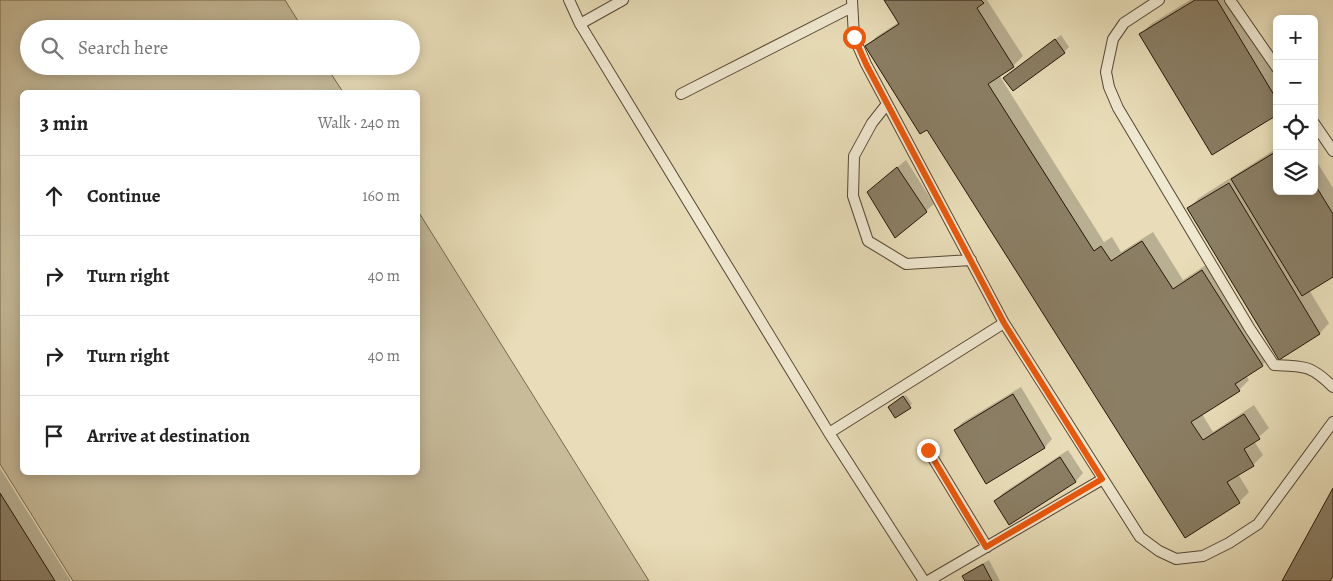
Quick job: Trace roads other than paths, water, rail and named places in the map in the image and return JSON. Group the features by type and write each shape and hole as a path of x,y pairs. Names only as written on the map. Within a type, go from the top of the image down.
{"lane":[{"path":"569,0 580,24 830,433 926,581 1102,479"},
{"path":"580,24 624,0"},
{"path":"1159,0 1124,23 1113,39 1106,72 1109,87 1118,108 1274,365 1300,366 1319,373 1333,388"},
{"path":"1230,0 1273,62"},
{"path":"681,94 852,3 854,37 887,104 1004,323 1140,537 1159,551 1176,560 1203,556 1229,543 1258,524 1333,422"},
{"path":"887,104 872,123 854,156 854,196 868,241 906,264 970,260"},
{"path":"1318,129 1333,151"},
{"path":"830,433 1004,323"},
{"path":"928,450 986,547"}]}
